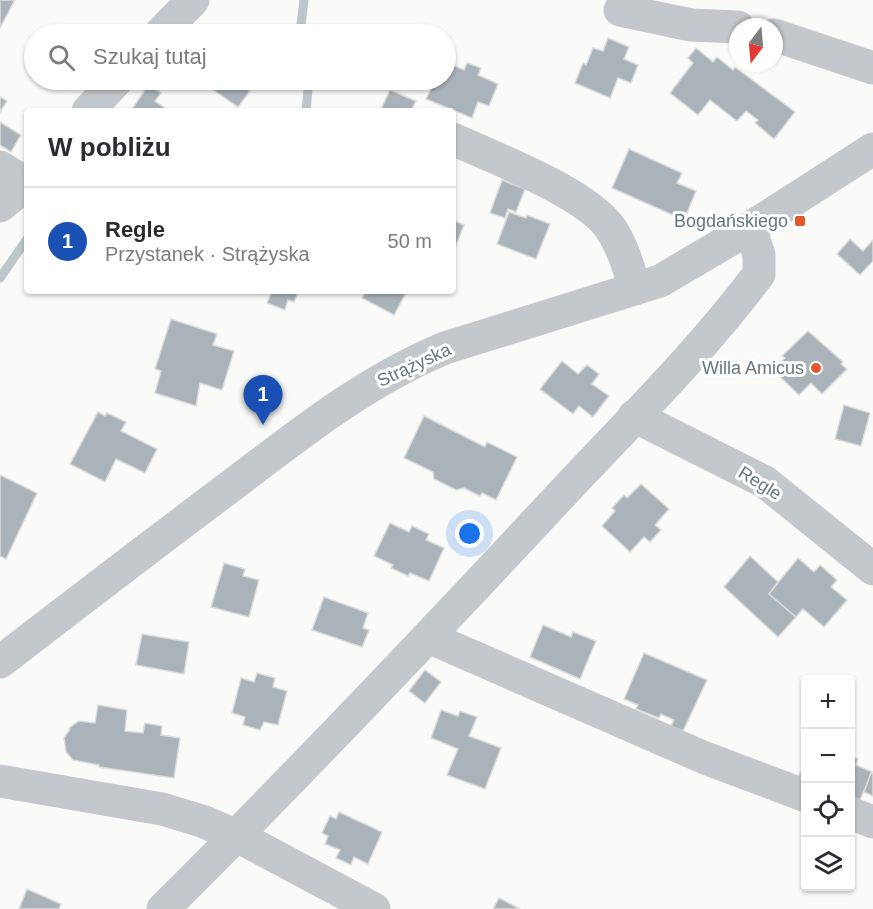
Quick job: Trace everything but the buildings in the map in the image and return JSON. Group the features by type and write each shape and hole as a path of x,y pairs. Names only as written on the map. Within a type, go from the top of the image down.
{"street":[{"path":"170,24 193,0"},
{"path":"620,10 691,25 729,27"},
{"path":"783,38 873,68"},
{"path":"91,108 108,90"},
{"path":"456,140 558,188 596,211 612,230 624,254 635,289"},
{"name":"Strążyska","path":"0,662 293,438 369,386 445,348 660,281 750,228 873,149"},
{"path":"0,167 24,182"},
{"path":"0,206 24,186"},
{"path":"163,909 237,836 428,637 689,360 759,274 759,255 750,228"},
{"name":"Regle","path":"634,416 765,482 873,569"},
{"path":"428,637 705,758 801,794"},
{"path":"0,781 162,809 202,822 237,836 374,909"},
{"path":"855,815 873,822"}],"waterway":[{"path":"301,24 304,0"},
{"path":"306,108 308,90"},
{"path":"0,278 24,243"}],"place":[{"name":"Bogdańskiego","path":"800,221"},
{"name":"Willa Amicus","path":"816,368"},
{"name":"Regle","path":"263,425"}]}
